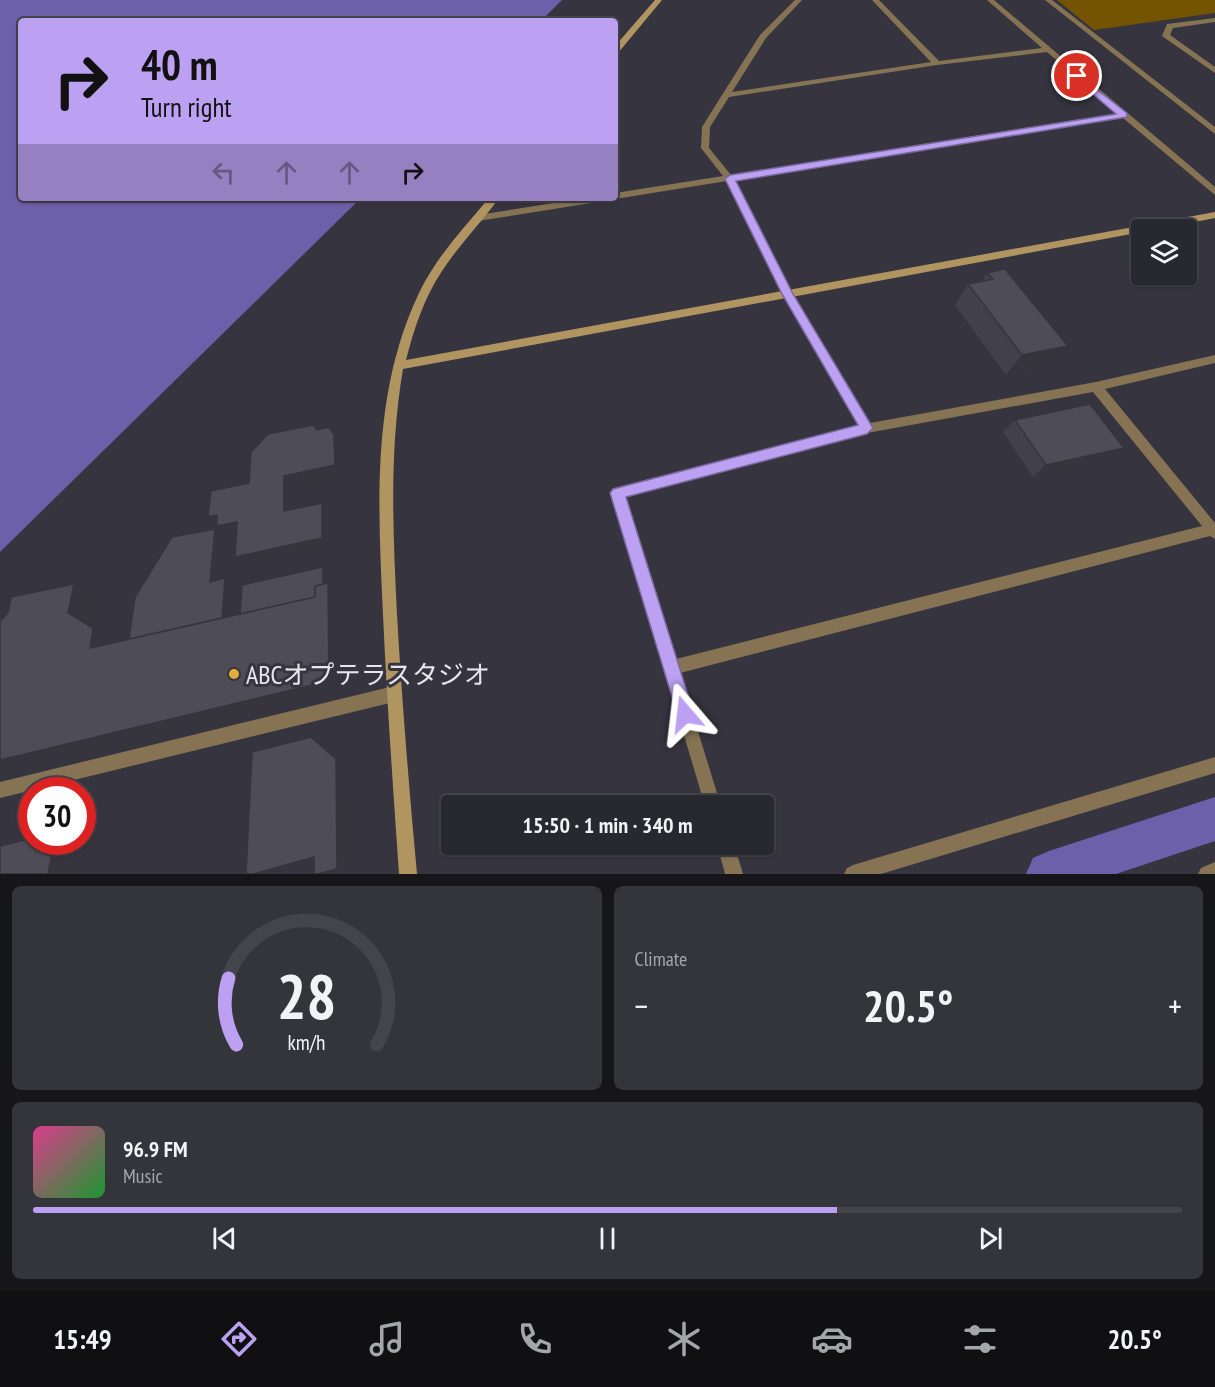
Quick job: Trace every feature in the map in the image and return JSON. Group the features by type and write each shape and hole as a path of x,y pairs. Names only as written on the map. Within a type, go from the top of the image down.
{"street":[{"path":"618,48 659,0"},
{"path":"799,0 763,37 726,95 706,127 705,148 730,179 788,294 867,428"},
{"path":"875,0 937,63"},
{"path":"990,0 1215,192"},
{"path":"1048,0 1215,131"},
{"path":"1215,20 1170,26 1166,36 1215,71"},
{"path":"726,95 937,63 1047,50"},
{"path":"618,196 1124,115"},
{"path":"408,874 394,694 384,502 386,432 398,366 425,292 448,256 492,201"},
{"path":"478,218 585,201"},
{"path":"398,366 1215,215"},
{"path":"710,795 618,493 867,428 1096,387 1215,358"},
{"path":"671,668 1214,531 1096,387"},
{"path":"0,790 394,694"},
{"path":"854,874 1215,765"},
{"path":"728,855 734,874"},
{"path":"1207,874 1215,871"}],"shaded area":[{"path":"0,0 562,0 544,18 18,18 18,201 358,201 0,552"},
{"path":"1057,0 1215,0 1215,13 1094,30"}],"building":[{"path":"1005,269 1068,346 1022,355 968,284 993,279 987,273"},
{"path":"1090,404 1124,448 1046,465 1015,420"},
{"path":"313,425 317,430 329,427 334,435 335,465 284,476 284,511 322,503 322,538 235,557 237,522 217,526 217,515 208,517 211,491 249,483 251,452 268,434"},
{"path":"215,529 210,582 225,578 222,618 129,639 135,597 172,537"},
{"path":"323,567 323,584 315,586 315,597 240,614 242,585"},
{"path":"328,583 329,681 0,760 0,621 8,613 11,597 74,584 68,613 93,628 90,648 315,597 315,586"},
{"path":"311,737 336,759 337,869 314,874 314,857 246,874 252,752"},
{"path":"18,842 18,855 52,855 48,874 0,874 0,846"}],"waterway":[{"path":"1049,874 1215,819"}],"place":[{"name":"ABCオプテラスタジオ","path":"234,674"}],"route":[{"path":"685,714 618,493 867,428 788,294 730,179 1124,115 1077,76"}]}
